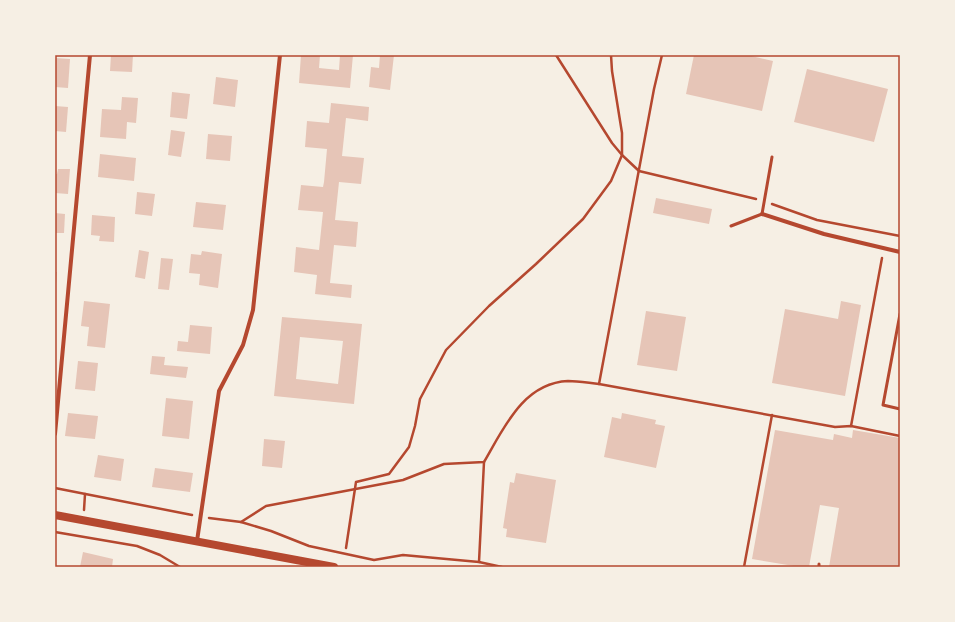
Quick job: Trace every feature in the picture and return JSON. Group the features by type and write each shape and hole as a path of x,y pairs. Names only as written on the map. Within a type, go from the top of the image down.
{"main road":[{"path":"55,514 334,567"}],"street":[{"path":"55,434 90,55"},
{"path":"197,541 202,516 219,392 243,345 253,310 280,55"},
{"path":"762,214 824,234 900,252"}],"lane":[{"path":"731,226 762,214 772,157"},
{"path":"900,314 883,406 900,408"}],"path":[{"path":"556,55 622,155 639,171 764,201 817,220 900,236"},
{"path":"346,548 356,482 389,474 409,446 415,426 420,399 446,350 489,306 583,220 611,182 622,155 622,133 612,71 611,55"},
{"path":"599,384 654,89 662,55"},
{"path":"851,426 887,234"},
{"path":"479,562 484,462 515,412 532,393 548,384 569,381 599,384 835,427 851,426 900,436"},
{"path":"744,567 772,415"},
{"path":"241,522 266,506 354,491 403,480 444,464 484,462"},
{"path":"55,488 241,522 271,531 309,546 374,560 403,555 479,562 487,566 502,567"},
{"path":"55,532 137,546 160,555 180,567"}],"building":[{"path":"111,55 133,55 132,72 110,71"},
{"path":"301,55 320,55 319,68 339,70 340,55 353,55 350,88 299,83"},
{"path":"380,55 394,55 390,90 369,87 371,67 379,68"},
{"path":"694,55 747,55 773,61 762,111 686,94"},
{"path":"55,58 70,59 68,88 55,87"},
{"path":"807,69 888,89 874,142 794,122"},
{"path":"216,77 238,80 235,107 213,104"},
{"path":"172,92 190,94 187,119 170,117"},
{"path":"122,97 138,98 136,123 127,122 126,139 100,137 102,109 121,110"},
{"path":"331,103 369,107 368,121 346,118 342,156 364,158 361,184 339,182 335,220 358,222 356,247 334,245 330,283 352,285 351,298 315,294 317,275 294,272 296,247 319,250 323,212 298,210 301,185 323,187 324,182 327,149 305,147 307,121 329,123"},
{"path":"55,106 68,107 66,132 55,131"},
{"path":"171,130 185,132 181,157 168,155"},
{"path":"208,134 232,136 230,161 206,159"},
{"path":"100,154 136,158 134,181 98,177"},
{"path":"58,169 70,169 68,194 55,193 55,174 57,174"},
{"path":"137,192 155,194 152,216 135,214"},
{"path":"656,198 712,209 709,224 653,213"},
{"path":"196,202 226,205 223,230 193,227"},
{"path":"55,213 65,214 64,233 55,233"},
{"path":"92,215 115,217 114,242 99,241 100,236 91,235"},
{"path":"139,250 149,252 145,279 135,277"},
{"path":"202,251 222,254 218,288 199,285 200,274 189,273 191,254 201,255"},
{"path":"161,258 173,259 169,290 158,289"},
{"path":"55,272 57,272 56,284 55,284"},
{"path":"84,301 110,304 105,348 87,346 89,327 81,326"},
{"path":"841,301 861,305 845,396 772,383 785,309 838,319"},
{"path":"646,311 686,317 677,371 637,365"},
{"path":"282,317 362,324 354,404 274,396","holes":["300,337 343,341 338,384 296,379"]},
{"path":"190,325 212,327 210,354 177,351 178,341 188,342"},
{"path":"152,356 165,357 164,365 188,367 186,378 150,374"},
{"path":"78,361 98,363 95,391 75,389"},
{"path":"166,398 193,401 189,439 162,436"},
{"path":"68,413 98,416 95,439 65,436"},
{"path":"622,413 656,420 655,424 665,426 656,468 604,457 612,417 621,419"},
{"path":"775,430 833,440 834,434 852,438 853,430 900,438 900,567 829,567 839,508 820,505 809,567 800,567 752,559"},
{"path":"264,439 285,441 282,468 262,466"},
{"path":"98,455 124,459 121,481 94,477"},
{"path":"155,468 193,473 190,492 152,487"},
{"path":"516,473 556,480 546,543 506,537 507,529 503,528 510,482 514,483"},
{"path":"83,552 113,559 112,567 80,567"}]}
